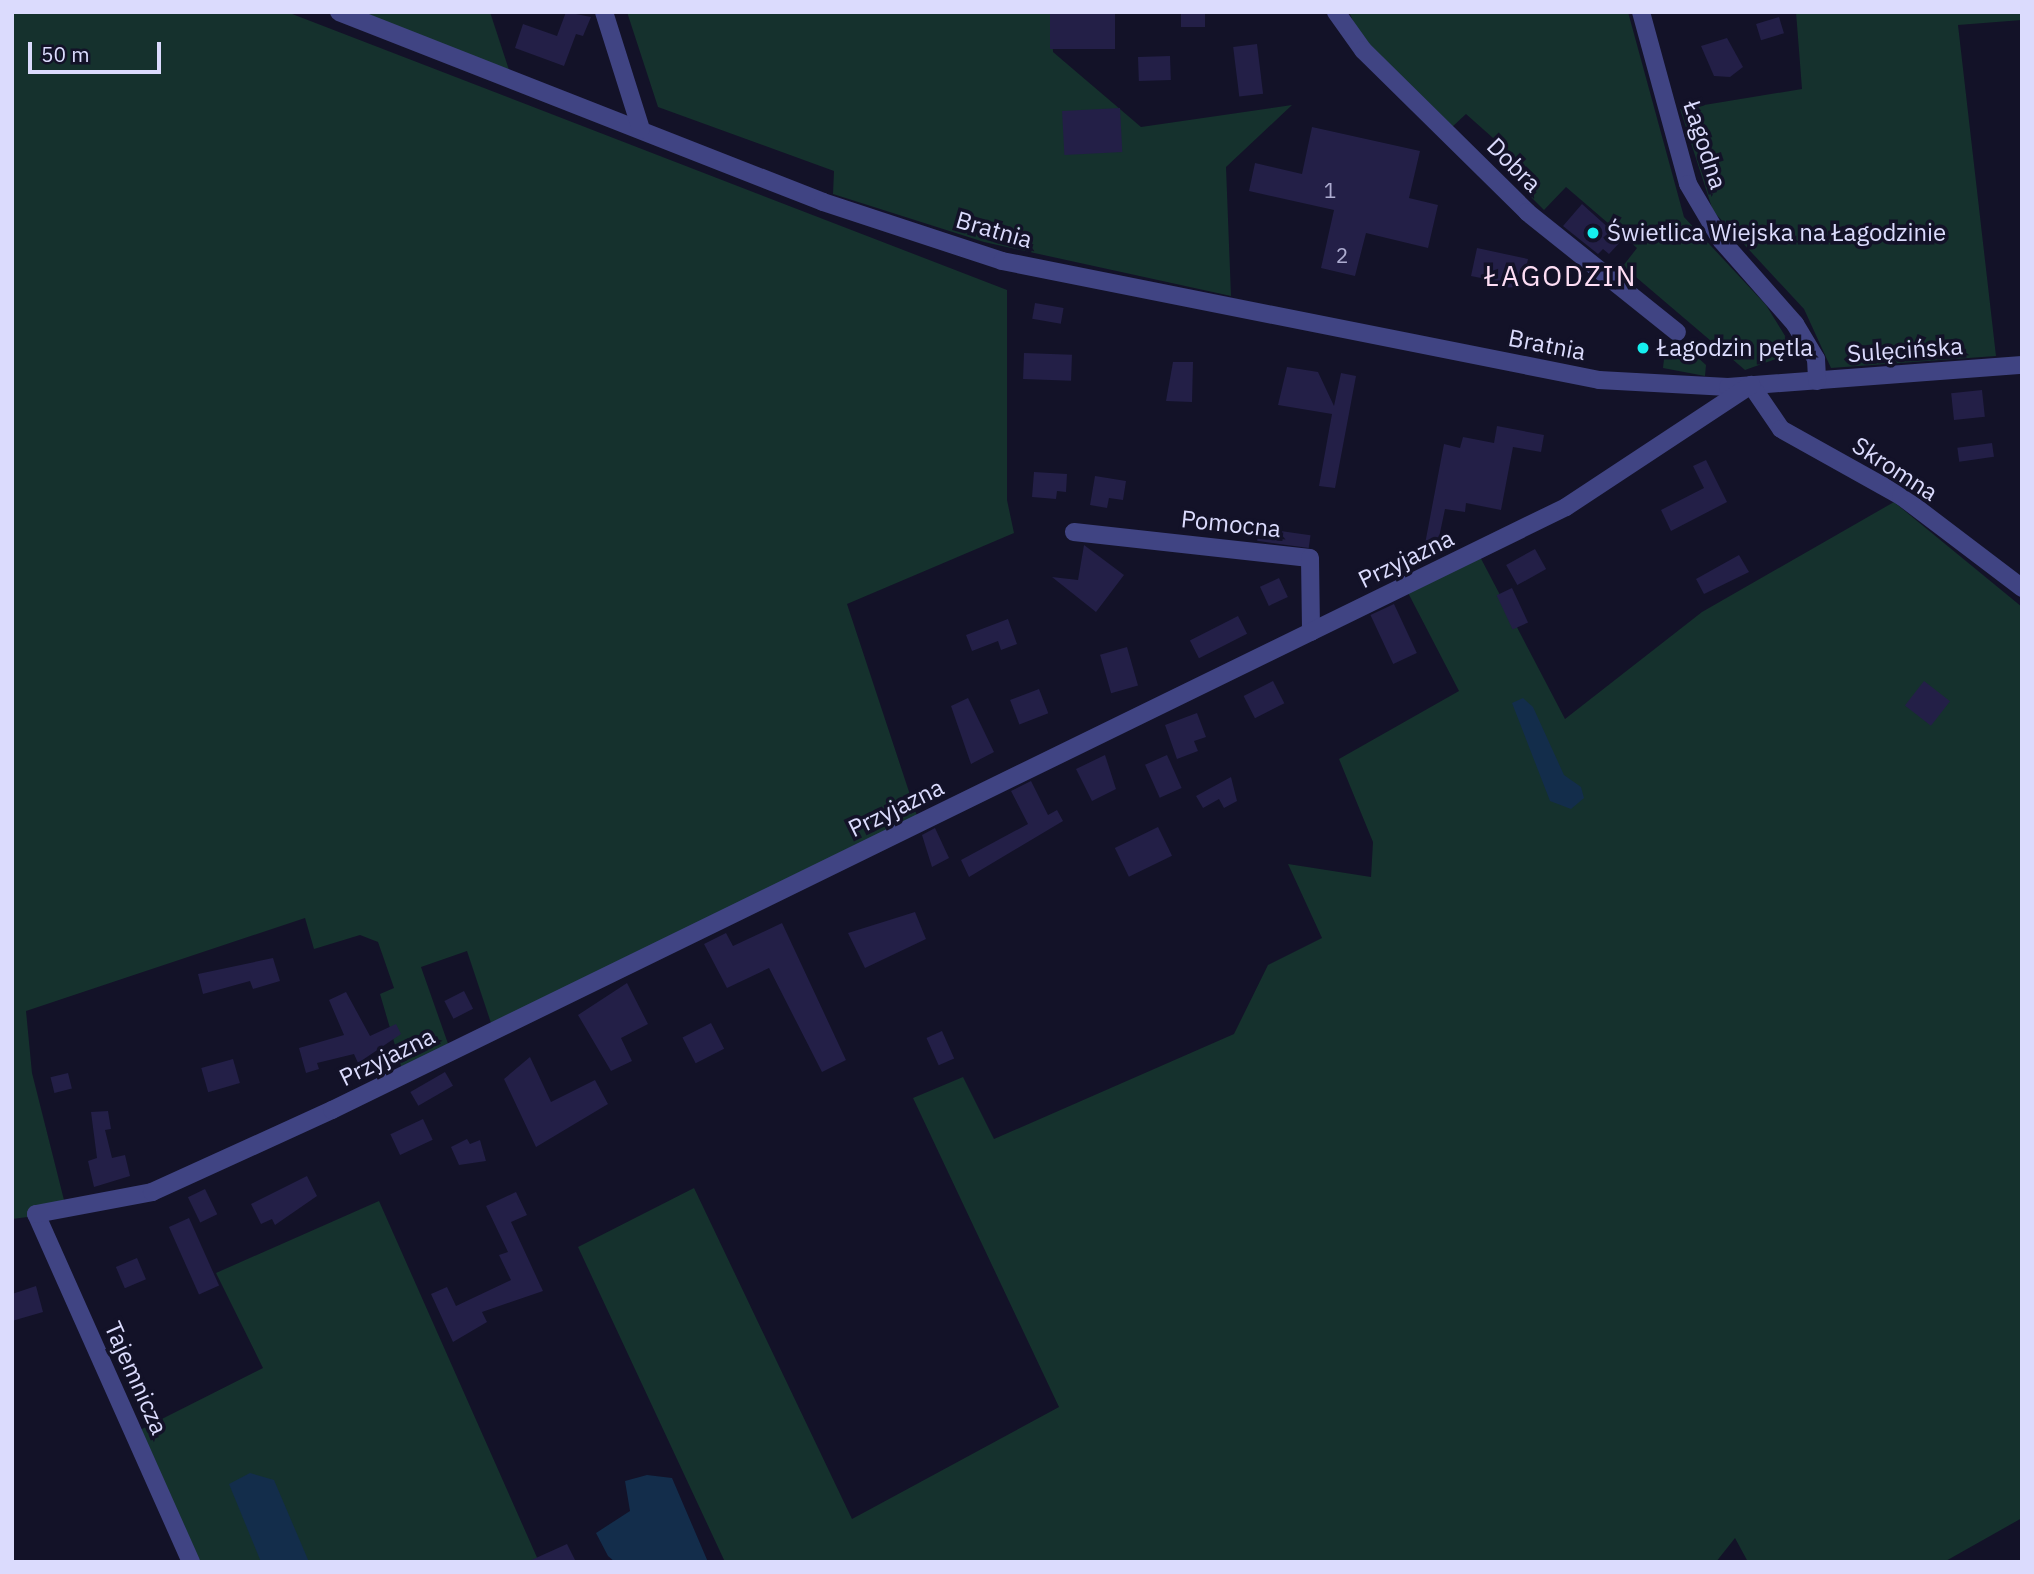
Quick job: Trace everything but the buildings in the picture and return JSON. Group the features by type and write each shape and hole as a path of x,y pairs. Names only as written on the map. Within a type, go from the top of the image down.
{"street":[{"name":"Bratnia","path":"339,12 823,202 1002,261 1599,380 1751,385"},
{"path":"604,12 640,128"},
{"name":"Dobra","path":"1336,12 1363,50 1527,212 1677,332"},
{"name":"Łagodna","path":"1641,12 1688,184 1721,240 1795,324 1816,359 1817,381"},
{"name":"Sulęcińska","path":"1751,385 2021,365"},
{"name":"Skromna","path":"1751,385 1781,429 1900,496 2022,588"},
{"name":"Przyjazna","path":"36,1214 152,1192 320,1116 1566,507 1751,385"},
{"name":"Pomocna","path":"1073,531 1310,558 1311,632"},
{"name":"Tajemnicza","path":"36,1214 191,1562"}],"green space":[{"path":"12,12 287,12 1007,290 1007,500 1014,533 847,604 920,825 494,1032 467,951 421,967 452,1055 404,1076 380,994 394,988 378,942 360,935 314,949 305,918 26,1011 32,1073 67,1212 12,1219"},
{"path":"359,12 490,12 510,73"},
{"path":"627,12 1051,12 1053,52 1141,127 1292,105 1226,167 1231,296 984,242 833,194 834,171 658,107"},
{"path":"1349,12 1628,12 1684,217 1766,305 1795,352 1745,370 1623,266 1637,248 1566,187 1544,210 1526,192 1536,176 1466,114 1451,128 1359,34"},
{"path":"1796,12 2022,12 2022,20 1958,25 1996,356 1831,368 1804,309 1713,211 1680,109 1802,89"},
{"path":"1683,344 1706,365 1705,376 1663,368 1665,350"},
{"path":"1894,502 2022,607 2022,1518 1944,1562 1748,1562 1735,1538 1716,1562 725,1562 578,1247 694,1188 852,1519 1059,1407 913,1098 963,1077 994,1139 1234,1034 1268,965 1322,938 1288,864 1371,877 1373,842 1339,759 1459,691 1405,587 1477,551 1565,719 1702,612"},
{"path":"379,1201 539,1562 197,1562 138,1431 263,1368 216,1273"}],"water":[{"path":"1523,698 1533,707 1564,775 1581,787 1584,798 1571,809 1550,801 1512,703"},
{"path":"250,1473 274,1480 309,1562 261,1562 229,1484"},
{"path":"647,1475 672,1478 708,1562 615,1562 608,1556 596,1533 630,1511 625,1481"}],"place":[{"name":"Świetlica Wiejska na Łagodzinie","path":"1593,233"},
{"name":"Łagodzin pętla","path":"1643,348"}],"district":[{"name":"ŁAGODZIN","path":"1561,276"}]}
